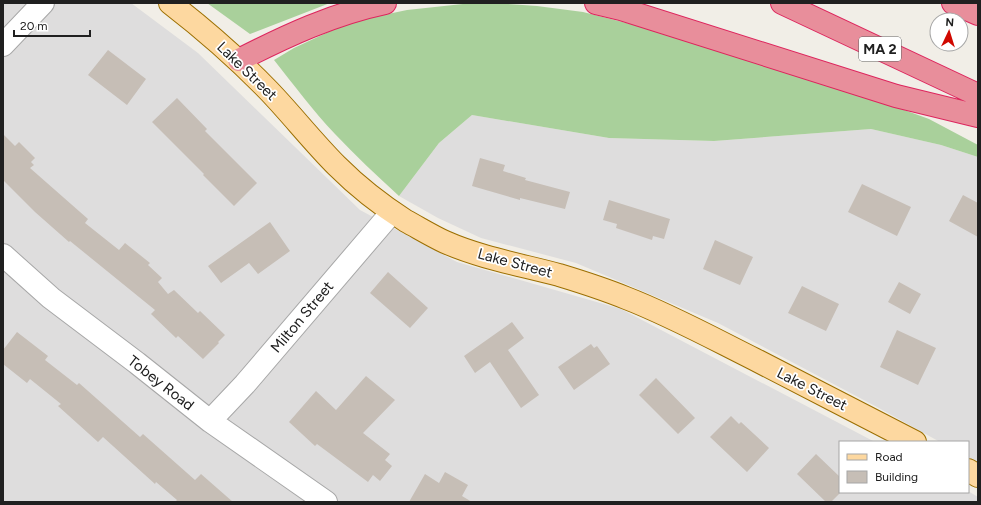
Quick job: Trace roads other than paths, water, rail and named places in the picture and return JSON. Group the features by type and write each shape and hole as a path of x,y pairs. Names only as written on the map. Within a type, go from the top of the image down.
{"highway":[{"path":"238,60 288,36 322,22 385,3"},
{"path":"596,3 621,9 896,96 978,116"},
{"name":"MA 2","path":"782,3 978,95"},
{"path":"953,3 978,14"}],"main road":[{"name":"Lake Street","path":"170,3 203,29 238,60 271,93 338,166 370,195 392,212 433,236 460,248 572,279 633,300 711,337 913,441"},
{"path":"969,471 978,476"}],"street":[{"path":"3,45 43,3"},
{"name":"Milton Street","path":"210,421 245,384 392,212"},
{"name":"Tobey Road","path":"3,256 51,298 137,363 210,421 326,502"}]}
